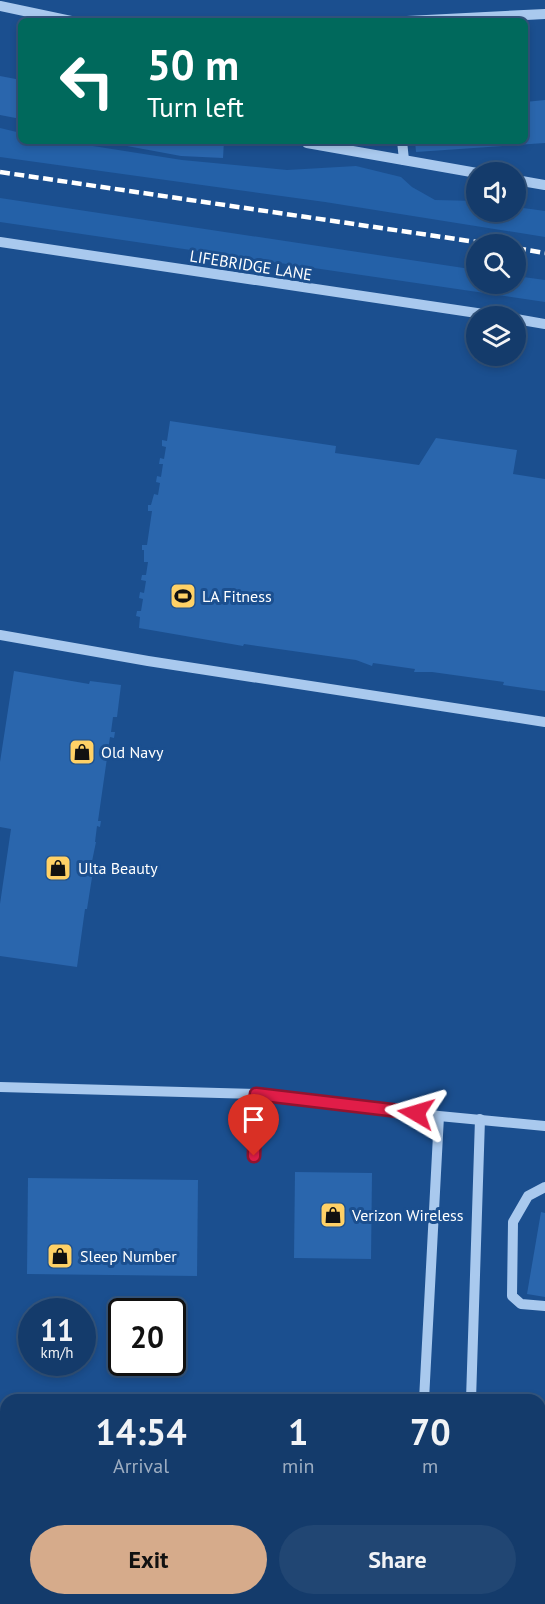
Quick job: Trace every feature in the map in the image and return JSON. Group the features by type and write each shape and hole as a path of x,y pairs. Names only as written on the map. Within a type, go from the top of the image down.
{"street":[{"path":"0,6 57,18"},
{"path":"491,18 545,14"},
{"path":"314,144 466,171"},
{"path":"402,144 404,160"},
{"path":"526,182 545,185"},
{"name":"LIFEBRIDGE LANE","path":"0,242 466,311"},
{"path":"526,321 545,324"},
{"path":"0,635 148,661 545,722"},
{"path":"0,1087 256,1094 545,1126"},
{"path":"254,1156 256,1094"},
{"path":"424,1394 439,1116"},
{"path":"471,1394 480,1119"},
{"path":"545,1187 528,1196 513,1222 512,1296 521,1304 545,1306"}],"shaded area":[{"path":"0,128 18,132 18,144 80,144 182,160 287,170 356,166 401,177 412,187 435,200 466,201 466,222 526,222 526,208 545,211 545,237 325,202 0,157"},
{"path":"0,198 466,268 466,290 0,222"},
{"path":"526,277 545,280 545,302 490,294 526,294"}],"building":[{"path":"0,76 18,79 18,118 0,115"},
{"path":"545,100 545,143 416,152 415,144 528,144 528,102"},
{"path":"116,144 224,144 223,158 181,156"},
{"path":"170,421 336,446 335,453 419,465 436,438 517,450 513,474 545,479 545,691 503,685 504,682 432,672 414,672 415,669 373,663 372,666 356,660 244,644 243,646 139,628 140,617 136,616 137,611 141,611 143,599 139,598 140,592 144,593 146,581 141,580 142,575 146,575 148,562 144,562 142,545 147,545 152,511 148,511 148,505 151,505 154,494 158,495 160,483 156,482 157,476 161,477 163,464 159,464 160,458 164,459 166,447 162,446 162,440 167,441"},
{"path":"14,671 89,684 90,681 121,685 117,717 113,717 111,732 115,732 114,738 110,737 98,821 101,821 100,827 97,826 90,871 93,871 77,967 0,956 0,904 11,829 0,827 0,762"},
{"name":"Verizon Wireless","path":"295,1172 372,1173 371,1259 294,1258"},
{"path":"28,1178 198,1180 197,1276 27,1274"},
{"path":"541,1212 545,1213 545,1297 527,1294"}],"railway":[{"path":"0,172 466,240"},
{"path":"526,250 545,253"}],"place":[{"name":"LA Fitness","path":"183,596"},
{"name":"Old Navy","path":"82,752"},
{"name":"Ulta Beauty","path":"58,868"},
{"name":"Verizon Wireless","path":"333,1215"},
{"name":"Sleep Number","path":"60,1256"}],"route":[{"path":"254,1156 256,1094 416,1113"}]}
